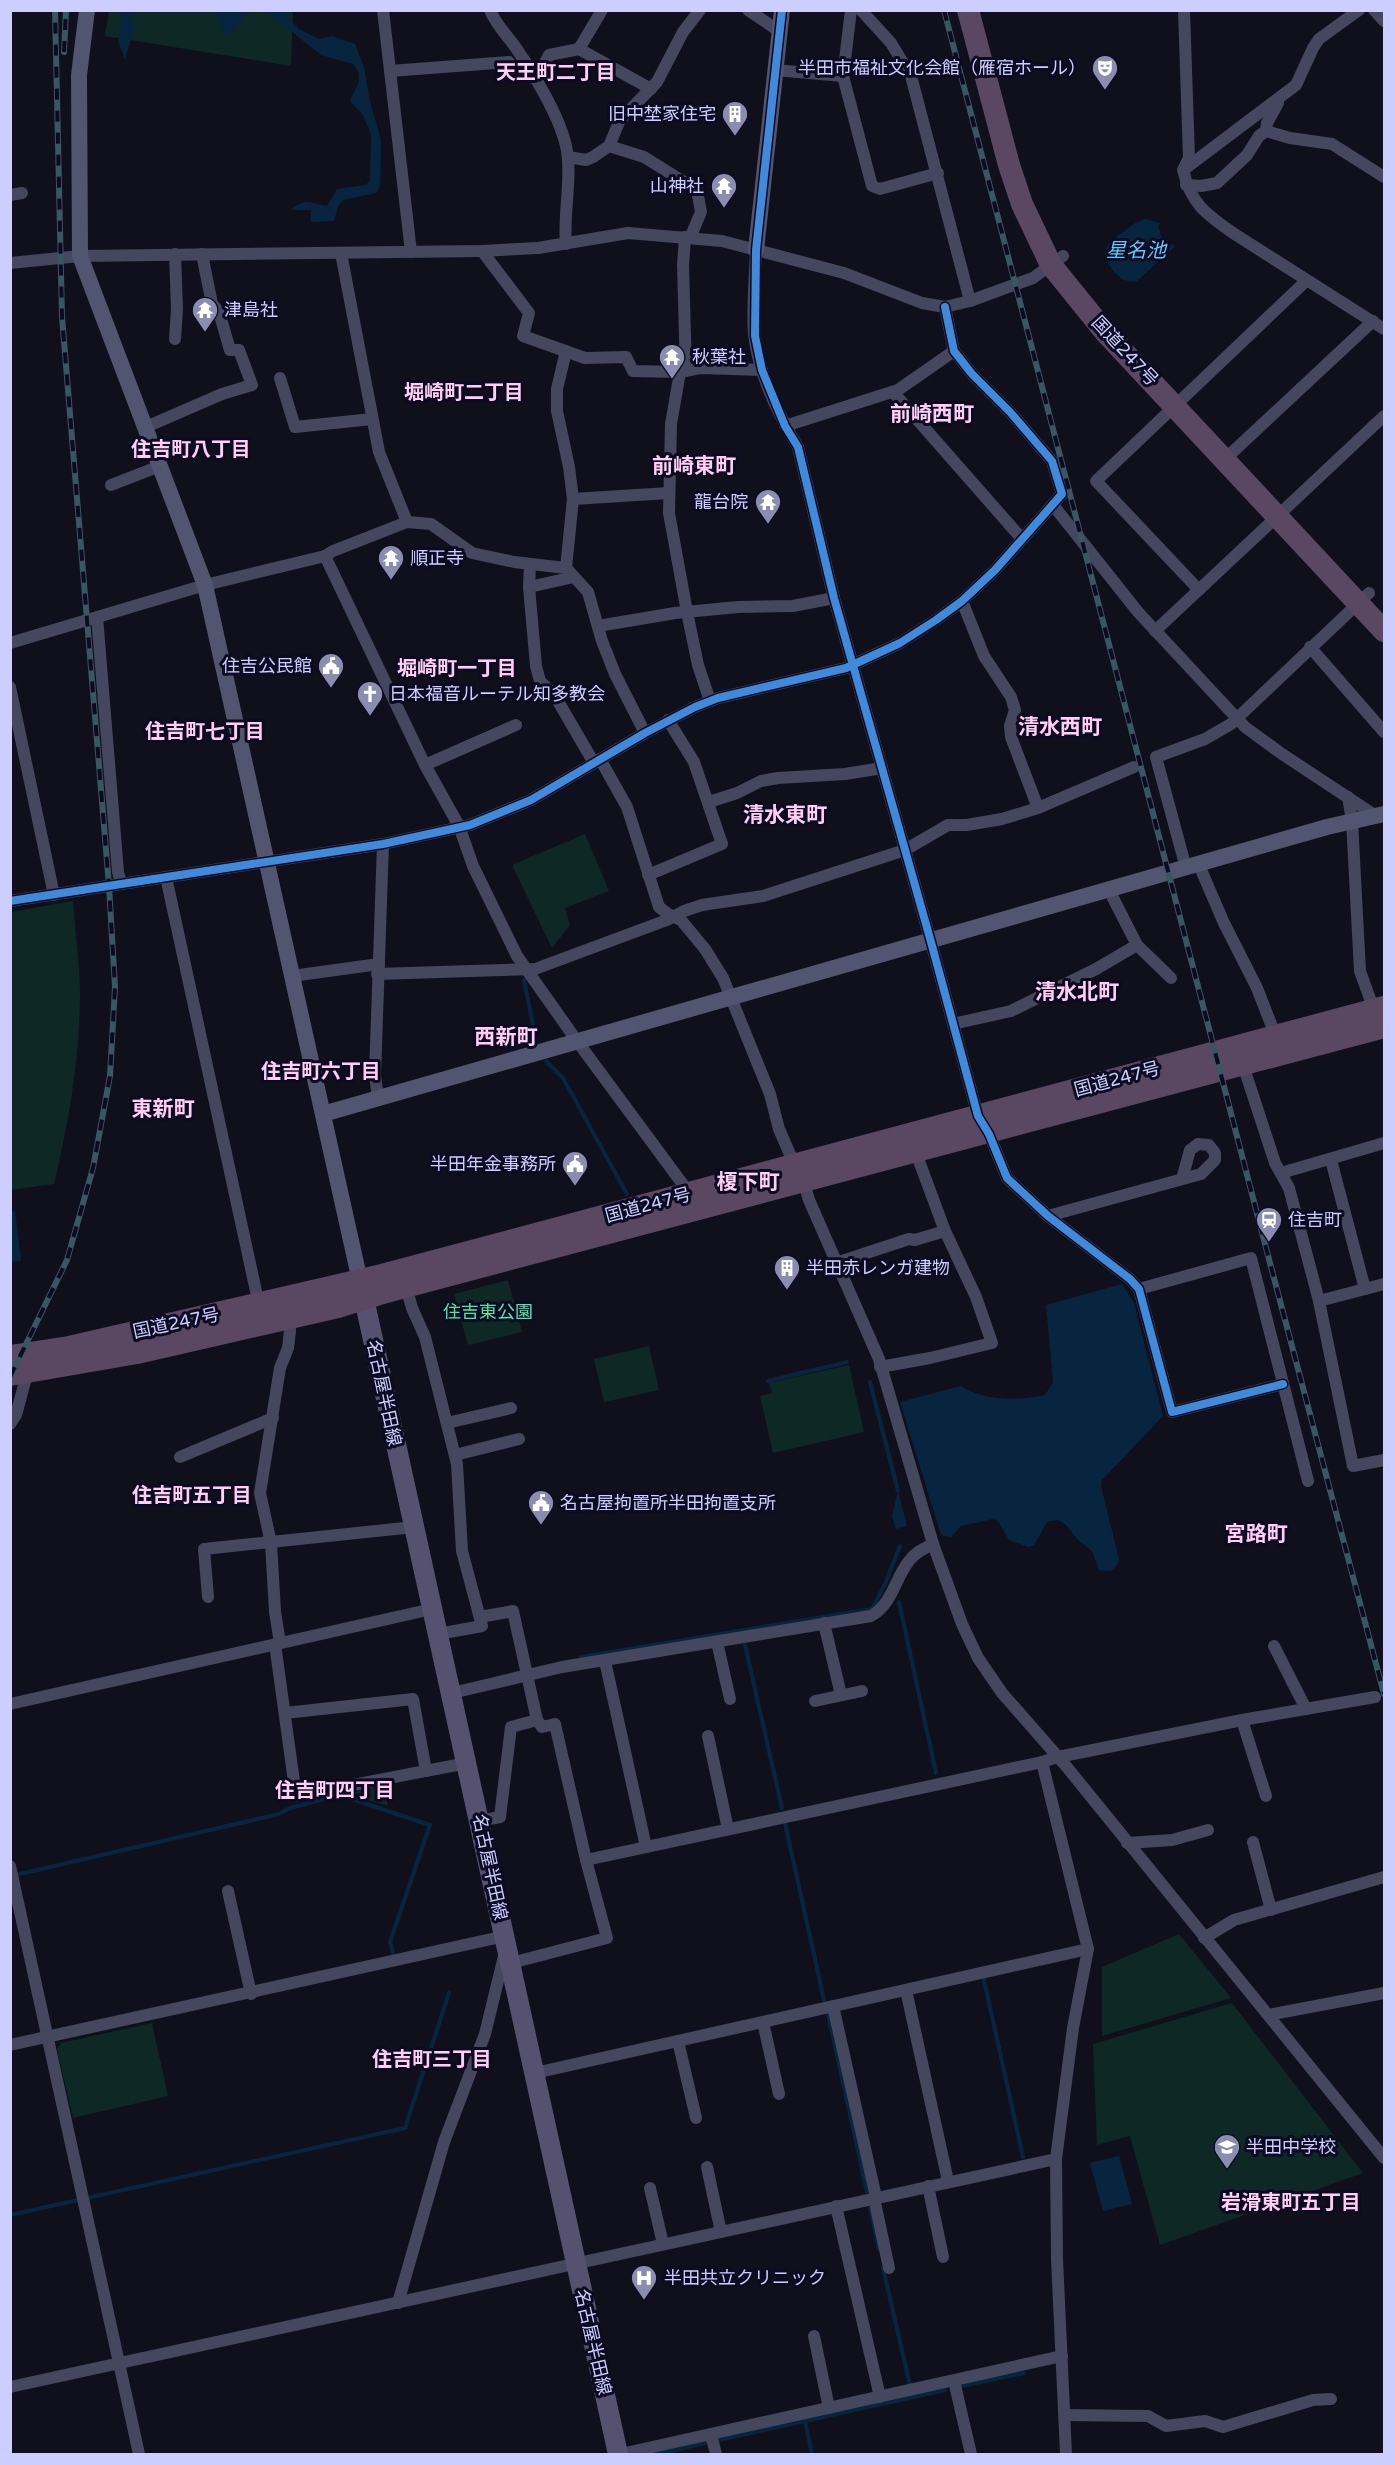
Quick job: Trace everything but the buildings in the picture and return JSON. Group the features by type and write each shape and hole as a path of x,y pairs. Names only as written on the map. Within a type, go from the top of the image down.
{"highway":[{"name":"国道247号","path":"968,10 1009,165 1022,204 1057,260 1106,333 1180,401 1363,598 1384,631"},
{"name":"国道247号","path":"984,10 1023,161 1057,260"},
{"name":"国道247号","path":"1363,598 1384,610"},
{"name":"国道247号","path":"10,1356 69,1347 260,1305 362,1290 406,1287 800,1174 984,1125 1276,1037 1382,1021"},
{"name":"国道247号","path":"19,1375 137,1353 289,1319 362,1290 690,1194 916,1153 984,1125 1244,1065 1382,1021"}],"main road":[{"name":"名古屋半田線","path":"362,1290 576,2264 620,2454"}],"street":[{"path":"87,10 79,75 80,256 205,585 362,1290"},
{"path":"382,10 411,252"},
{"path":"490,10 536,79 554,114 568,157 564,223 566,244"},
{"path":"579,49 602,10"},
{"path":"568,157 586,160 593,158 609,146 620,120 657,82 683,32 700,10"},
{"path":"748,10 779,31"},
{"path":"782,10 756,250 754,336 762,370 785,426 798,447 834,598 953,1024 984,1125 1007,1178 1048,1216 1139,1289 1172,1412 1283,1384"},
{"path":"851,10 843,76 872,186 880,189 938,173"},
{"path":"861,10 891,43 912,76 970,301"},
{"path":"1184,10 1189,158 1183,170 1186,185 1195,202 1209,216 1306,281 1384,329"},
{"path":"1183,170 1281,99 1296,85 1319,39 1359,10"},
{"path":"1374,10 1384,21"},
{"path":"536,79 549,55 579,49 651,89"},
{"path":"390,71 509,62"},
{"path":"775,70 843,76"},
{"path":"1186,185 1201,186 1217,183 1247,156 1259,136 1266,131 1267,123 1281,99"},
{"path":"1266,131 1290,138 1332,144 1384,177"},
{"path":"609,146 644,157 697,190 701,212 687,237 683,265 683,372 671,424 669,513 698,665 710,701"},
{"path":"10,263 80,256 482,251 566,244 628,232 722,241 844,273 922,303 945,307 970,301 1032,278 1057,260"},
{"path":"482,251 529,313 523,336 585,358 626,357 633,371 683,372 700,368 762,370"},
{"path":"341,253 372,419 385,469 407,522"},
{"path":"175,339 176,254"},
{"path":"146,427 222,394 252,385 239,350 230,350 219,312 212,304 202,254"},
{"path":"1199,590 1096,481 1306,281"},
{"path":"10,901 383,844 470,825 531,800 668,720 710,701 846,668 900,643 936,621 962,601 995,570 1062,494 1052,461 1010,412 972,374 954,351 945,307"},
{"path":"1230,455 1373,321"},
{"path":"566,351 557,389 557,411 573,499 570,573"},
{"path":"785,426 892,393 939,364 954,351"},
{"path":"280,378 295,427 372,419"},
{"path":"892,393 1022,539"},
{"path":"1155,631 1384,416"},
{"path":"111,485 160,466"},
{"path":"573,499 669,493"},
{"path":"1053,505 1155,631 1236,718 1266,744 1347,797 1380,815"},
{"path":"10,642 205,585 325,556 407,522 431,524 472,553 570,573 588,592 602,641 615,674 645,733"},
{"path":"325,556 426,765 459,826 473,866 517,956 690,1194"},
{"path":"530,564 529,587 536,666 540,681 555,696 627,807 659,907 681,920 705,949 723,978 770,1094 779,1129 879,1359 933,1544 974,1652 1002,1693 1058,1757 1384,2158"},
{"path":"529,587 570,573"},
{"path":"598,626 687,612 738,607 793,606 834,598"},
{"path":"1276,1037 1257,988 1192,867 1156,757 1205,739 1231,724 1363,598"},
{"path":"962,601 984,656 1011,697 1015,710 1010,726 1011,737 1038,808"},
{"path":"97,617 118,872 122,883"},
{"path":"1310,647 1384,732"},
{"path":"10,687 54,895"},
{"path":"648,875 722,844 694,762 668,720"},
{"path":"426,765 516,725"},
{"path":"10,755 24,752"},
{"path":"292,976 378,969 535,969 604,945 702,905 747,899 781,891 905,850 948,825 967,825 1002,819 1038,808 1134,767"},
{"path":"709,802 737,793 761,781 845,774 882,768"},
{"path":"1347,797 1352,821 1360,971 1382,1021"},
{"path":"323,1114 1352,821 1380,815"},
{"path":"378,1098 375,1075 383,844"},
{"path":"166,877 260,1305"},
{"path":"1109,890 1137,945 1171,978"},
{"path":"953,1024 1011,1011 1096,969 1137,945"},
{"path":"1244,1065 1275,1163 1289,1188 1319,1301 1353,1466 1384,1460"},
{"path":"1281,1173 1384,1143"},
{"path":"880,1367 930,1358 992,1342 976,1297 945,1231 916,1153"},
{"path":"1331,1160 1365,1289"},
{"path":"1048,1216 1182,1179"},
{"path":"836,1263 909,1239 915,1240 945,1231"},
{"path":"1139,1289 1251,1258 1308,1481"},
{"path":"1319,1301 1384,1284"},
{"path":"406,1287 425,1338 455,1455 462,1551 482,1626 438,1634"},
{"path":"289,1319 289,1339 280,1368 260,1493 271,1543 277,1643 296,1796 467,1762"},
{"path":"10,1424 16,1415 19,1375"},
{"path":"447,1423 512,1408"},
{"path":"180,1457 273,1418"},
{"path":"455,1455 519,1439"},
{"path":"208,1597 204,1549 414,1527"},
{"path":"452,1693 562,1667 876,1613 890,1596 908,1561 917,1552 933,1544"},
{"path":"10,1704 432,1609"},
{"path":"10,2045 251,1994 508,1948 607,1938 586,1860 555,1724 542,1726 537,1720 513,1611 480,1617"},
{"path":"824,1623 841,1695"},
{"path":"717,1642 730,1699"},
{"path":"1274,1646 1306,1709"},
{"path":"605,1661 646,1847"},
{"path":"815,1701 862,1690"},
{"path":"586,1860 1058,1757 1242,1720 1375,1697"},
{"path":"285,1713 413,1699 426,1771"},
{"path":"480,1821 500,1817 511,1727 537,1720"},
{"path":"1242,1720 1266,1796"},
{"path":"708,1736 728,1829"},
{"path":"1042,1762 1088,1949 1073,2028 1056,2159 1057,2259 1066,2454"},
{"path":"1127,1844 1172,1840 1208,1830"},
{"path":"1253,1842 1271,1910"},
{"path":"10,1866 16,1916 49,2037 139,2454"},
{"path":"1204,1938 1234,1920 1384,1877"},
{"path":"228,1891 251,1994"},
{"path":"398,2303 444,2142 485,2034 508,1948"},
{"path":"535,2073 1088,1949"},
{"path":"906,1990 948,2181"},
{"path":"1268,2015 1384,1993"},
{"path":"834,2006 889,2268"},
{"path":"763,2022 778,2094"},
{"path":"678,2041 696,2118"},
{"path":"10,2387 1056,2159"},
{"path":"707,2167 721,2232"},
{"path":"928,2186 943,2257"},
{"path":"650,2188 663,2244"},
{"path":"836,2206 880,2397"},
{"path":"814,2336 829,2408"},
{"path":"620,2454 1062,2356"},
{"path":"954,2381 970,2454"},
{"path":"1065,2415 1149,2416 1166,2426 1205,2421 1223,2427 1313,2400 1331,2399"},
{"path":"711,2435 716,2454"}],"green space":[{"path":"109,11 293,11 291,66 105,36"},
{"path":"585,834 609,891 565,908 570,925 552,948 512,865"},
{"path":"73,901 80,993 78,1041 73,1089 59,1161 54,1184 11,1190 11,912"},
{"name":"住吉東公園","path":"508,1280 522,1332 468,1345 454,1294"},
{"path":"649,1346 659,1390 604,1402 594,1359"},
{"path":"849,1365 864,1432 773,1453 760,1396 772,1393 769,1383"},
{"path":"384,1786 388,1806 345,1793"},
{"path":"1179,1934 1231,1998 1102,2036 1102,1967"},
{"path":"1232,2003 1363,2173 1160,2245 1130,2136 1097,2145 1093,2044"},
{"path":"152,2023 168,2096 73,2118 57,2049 61,2043"}],"water":[{"path":"222,10 250,11 234,30 225,35 219,23"},
{"path":"122,11 128,11 135,26 125,59 118,41"},
{"path":"266,11 282,11 299,29 319,39 332,36 355,44 364,67 370,102 381,140 380,186 376,193 343,200 338,206 334,221 311,222 311,210 291,210 305,202 327,206 337,189 366,185 370,180 371,134 363,115 350,101 358,83 359,74 353,64 321,55"},
{"name":"星名池","path":"1146,219 1162,224 1158,225 1161,236 1175,246 1137,281 1131,282 1114,272 1107,260 1107,247 1132,225"},
{"path":"15,1211 21,1261 11,1262 11,1212"},
{"path":"1122,1284 1134,1303 1163,1416 1102,1480 1101,1486 1119,1559 1117,1565 1111,1571 1099,1570 1092,1551 1058,1520 1047,1522 1034,1545 1029,1547 1009,1540 998,1521 993,1519 961,1526 951,1537 941,1535 900,1402 961,1386 980,1395 991,1397 1024,1398 1045,1395 1053,1382 1046,1305"},
{"path":"898,1491 907,1526 896,1529 892,1516"},
{"path":"1119,2156 1132,2204 1103,2211 1090,2163"}],"waterway":[{"path":"524,980 537,1045"},
{"path":"546,1061 563,1078 627,1194"},
{"path":"768,1381 847,1362"},
{"path":"870,1382 898,1491"},
{"path":"581,1657 872,1609 900,1546"},
{"path":"899,1602 936,1773"},
{"path":"745,1645 782,1808"},
{"path":"20,1874 279,1814 290,1808 340,1795 430,1825 390,1942 393,1953"},
{"path":"785,1823 824,2000"},
{"path":"984,1980 1023,2157"},
{"path":"10,2215 405,2128 449,1993"},
{"path":"828,2014 867,2192"},
{"path":"870,2208 879,2249"},
{"path":"883,2268 910,2385"},
{"path":"961,2386 1024,2373"},
{"path":"719,2440 945,2390"},
{"path":"805,2421 812,2454"},
{"path":"657,2454 706,2443"}],"railway":[{"path":"10,1377 67,1260 93,1168 110,1076 115,987 109,886 62,317 55,10"},
{"path":"64,52 66,10"},
{"path":"944,10 1384,1694"}],"cycle path":[{"path":"782,10 756,250 755,336 762,370 785,426 798,447 834,598 978,1116 989,1134 1007,1178 1048,1216 1130,1279 1139,1289 1172,1412 1283,1384"},
{"path":"10,901 383,844 470,825 531,800 645,733 695,707 718,698 846,668 900,643 962,601 995,570 1062,494 1052,461 1010,412 972,374 954,351 945,307"}],"place":[{"name":"半田市福祉文化会館（雁宿ホール）","path":"1105,91"},
{"name":"旧中埜家住宅","path":"735,137"},
{"name":"山神社","path":"724,209"},
{"name":"津島社","path":"205,333"},
{"name":"秋葉社","path":"672,380"},
{"name":"龍台院","path":"768,525"},
{"name":"順正寺","path":"391,581"},
{"name":"住吉公民館","path":"331,689"},
{"name":"日本福音ルーテル知多教会","path":"370,717"},
{"name":"半田年金事務所","path":"575,1187"},
{"name":"住吉町","path":"1269,1243"},
{"name":"半田赤レンガ建物","path":"787,1291"},
{"name":"名古屋拘置所半田拘置支所","path":"541,1526"},
{"name":"半田中学校","path":"1227,2170"},
{"name":"半田共立クリニック","path":"644,2301"}],"district":[{"name":"天王町二丁目","path":"556,73"},
{"name":"堀崎町二丁目","path":"464,393"},
{"name":"前崎西町","path":"932,414"},
{"name":"住吉町八丁目","path":"191,450"},
{"name":"前崎東町","path":"694,466"},
{"name":"堀崎町一丁目","path":"457,669"},
{"name":"清水西町","path":"1060,727"},
{"name":"住吉町七丁目","path":"205,732"},
{"name":"清水東町","path":"785,815"},
{"name":"清水北町","path":"1077,992"},
{"name":"西新町","path":"506,1037"},
{"name":"住吉町六丁目","path":"321,1072"},
{"name":"東新町","path":"163,1109"},
{"name":"榎下町","path":"748,1182"},
{"name":"住吉町五丁目","path":"192,1496"},
{"name":"宮路町","path":"1256,1534"},
{"name":"住吉町四丁目","path":"335,1791"},
{"name":"住吉町三丁目","path":"432,2060"},
{"name":"岩滑東町五丁目","path":"1291,2203"}]}
